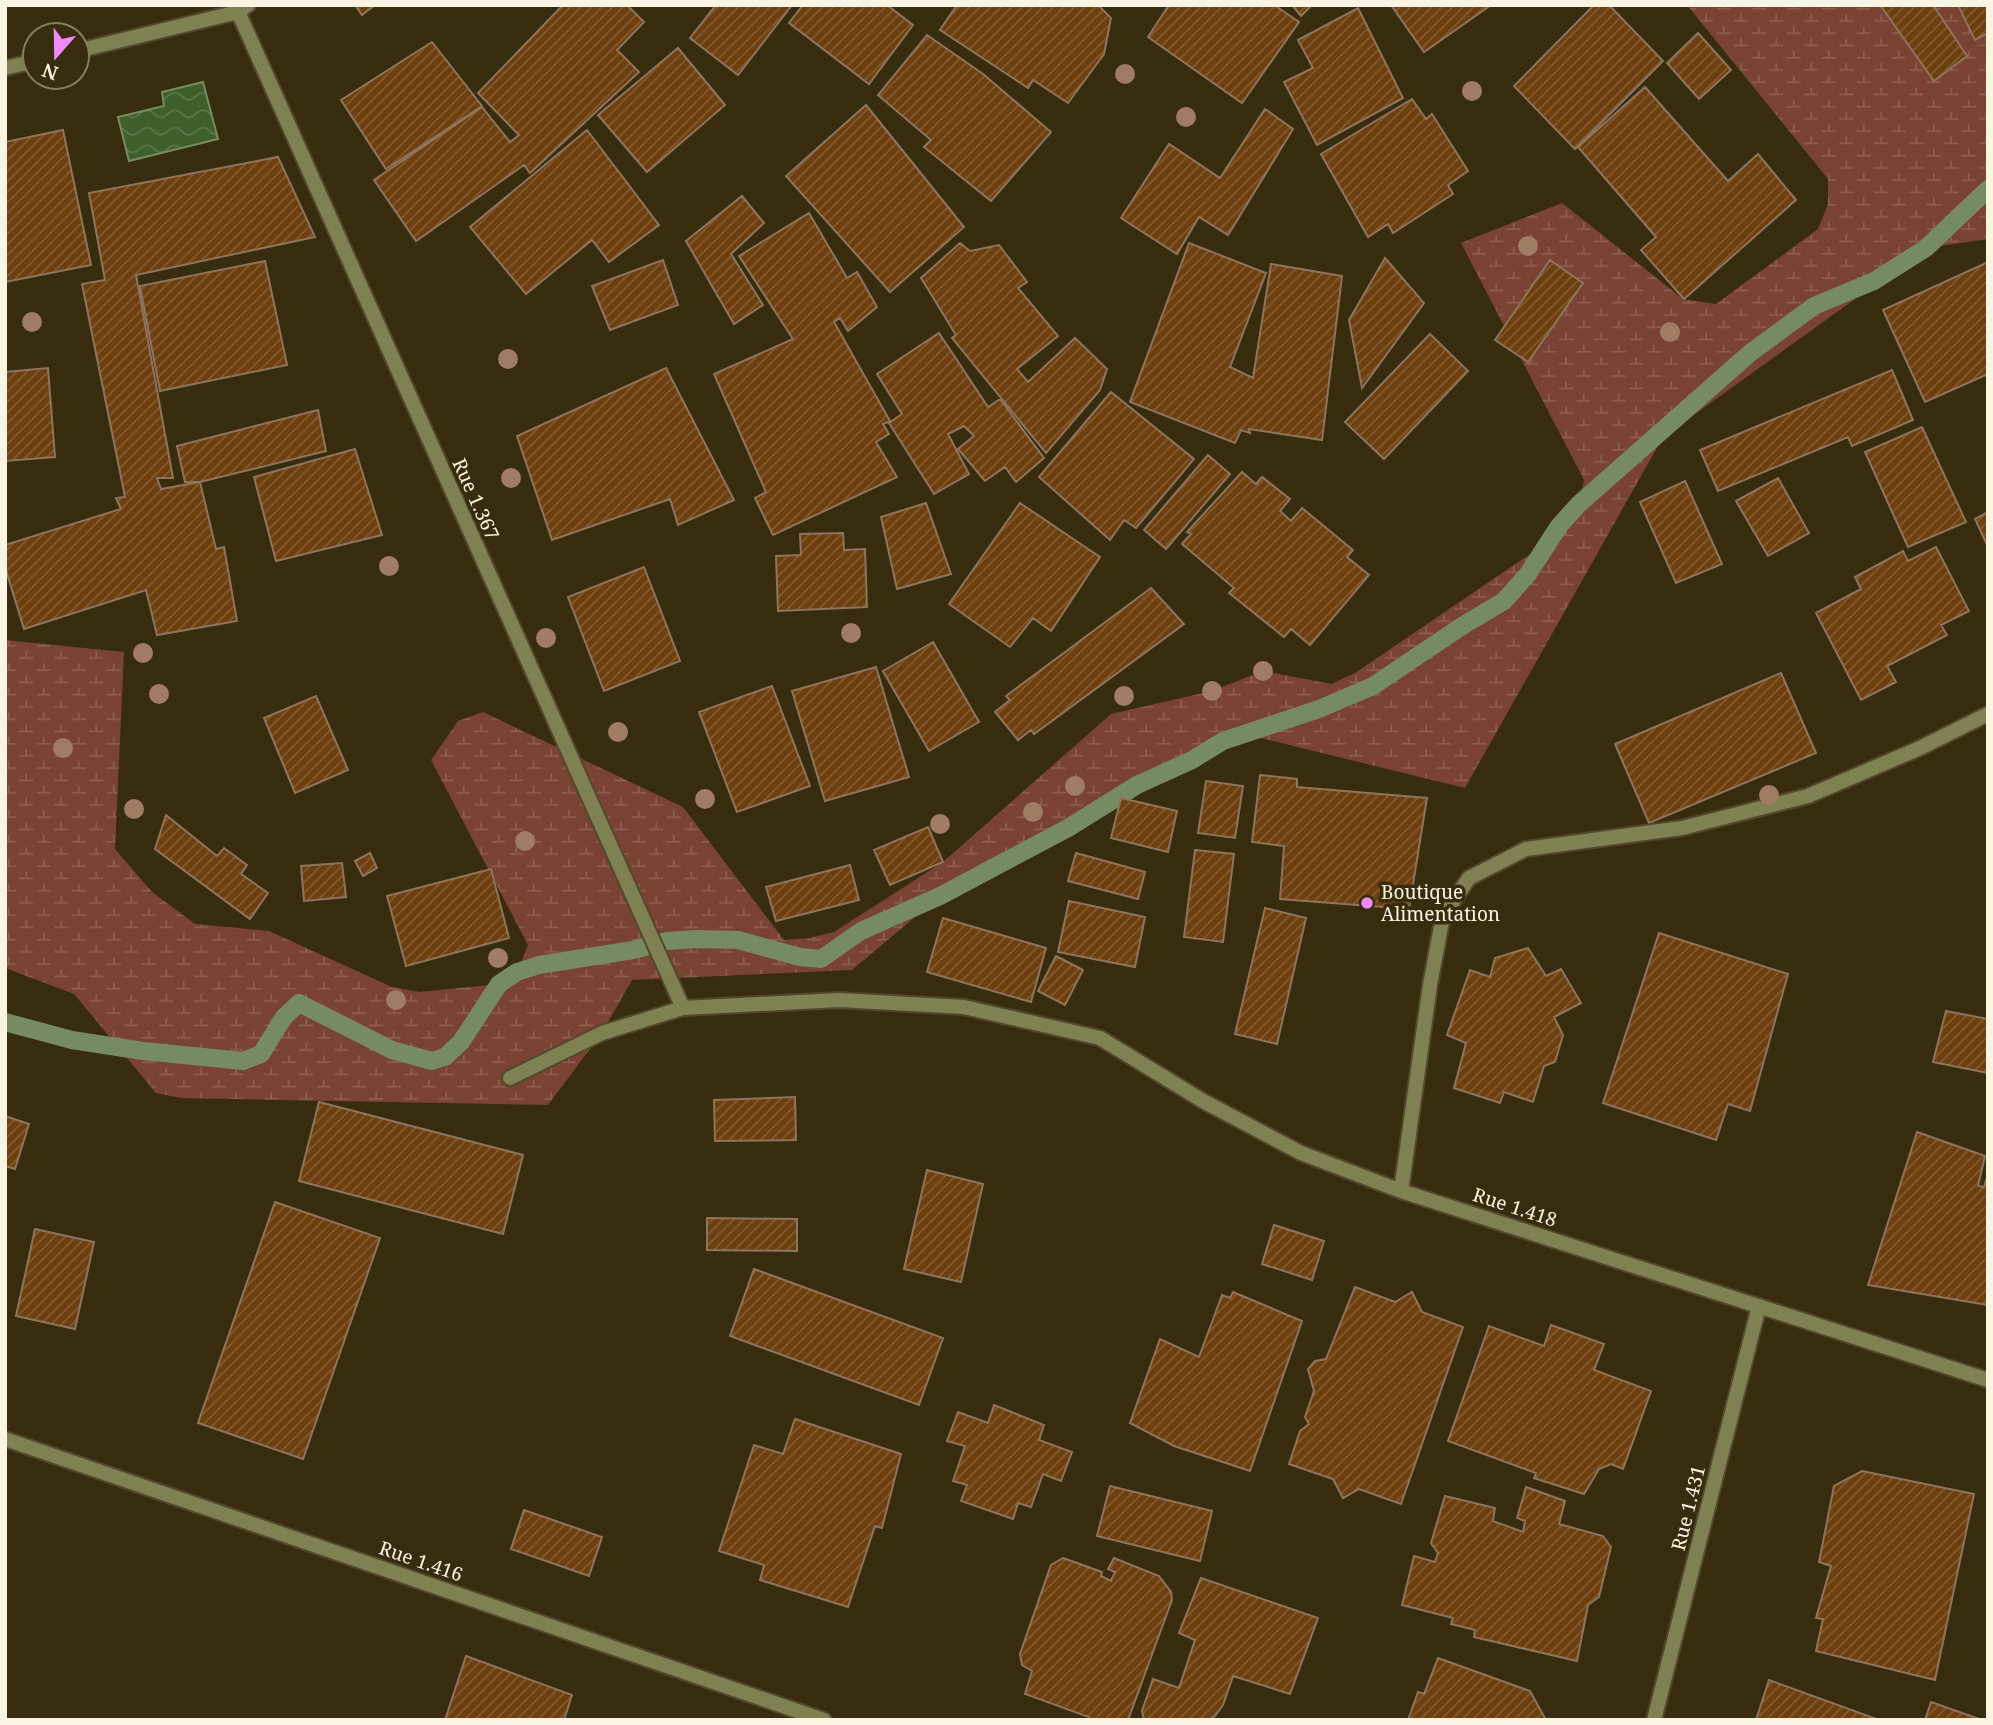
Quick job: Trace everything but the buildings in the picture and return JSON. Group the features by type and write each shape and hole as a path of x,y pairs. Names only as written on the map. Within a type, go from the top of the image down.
{"street":[{"path":"91,47 240,8"},
{"name":"Rue 1.367","path":"240,8 683,1008"},
{"path":"1401,1191 1430,985 1443,916 1469,877 1526,849 1682,828 1808,796 1920,748 1988,714"},
{"name":"Rue 1.418","path":"510,1079 602,1033 683,1008 839,1000 964,1007 1100,1038 1203,1101 1301,1153 1401,1191 1988,1380"},
{"name":"Rue 1.431","path":"1654,1720 1759,1306"},
{"name":"Rue 1.416","path":"5,1439 824,1720"}],"green space":[{"path":"1687,5 1988,5 1988,239 1926,248 1663,437 1465,788 1228,730 1137,785 1121,798 940,896 852,970 632,980 602,1033 548,1105 181,1098 156,1093 74,994 5,968 5,640 124,652 115,849 152,892 195,924 269,931 392,987 419,992 499,984 517,972 528,945 431,760 458,721 483,712 683,807 784,940 834,932 943,862 1111,714 1212,691 1263,671 1331,684 1355,673 1567,529 1579,504 1584,480 1461,243 1562,203 1683,299 1716,304 1818,229 1828,204 1828,179"}],"water":[{"path":"203,82 218,139 129,161 118,117 164,106 162,92"}],"waterway":[{"path":"5,1022 72,1040 143,1051 243,1061 261,1054 284,1017 299,1003 392,1050 432,1061 445,1057 461,1042 499,984 517,972 539,965 633,950 667,941 696,939 738,940 800,957 821,959 861,931 940,896 1068,828 1137,785 1192,760 1223,741 1319,709 1373,686 1504,601 1528,574 1559,526 1579,504 1750,353 1814,306 1874,281 1926,248 1988,189"}],"place":[{"name":"Boutique Alimentation","path":"1367,903"}]}
